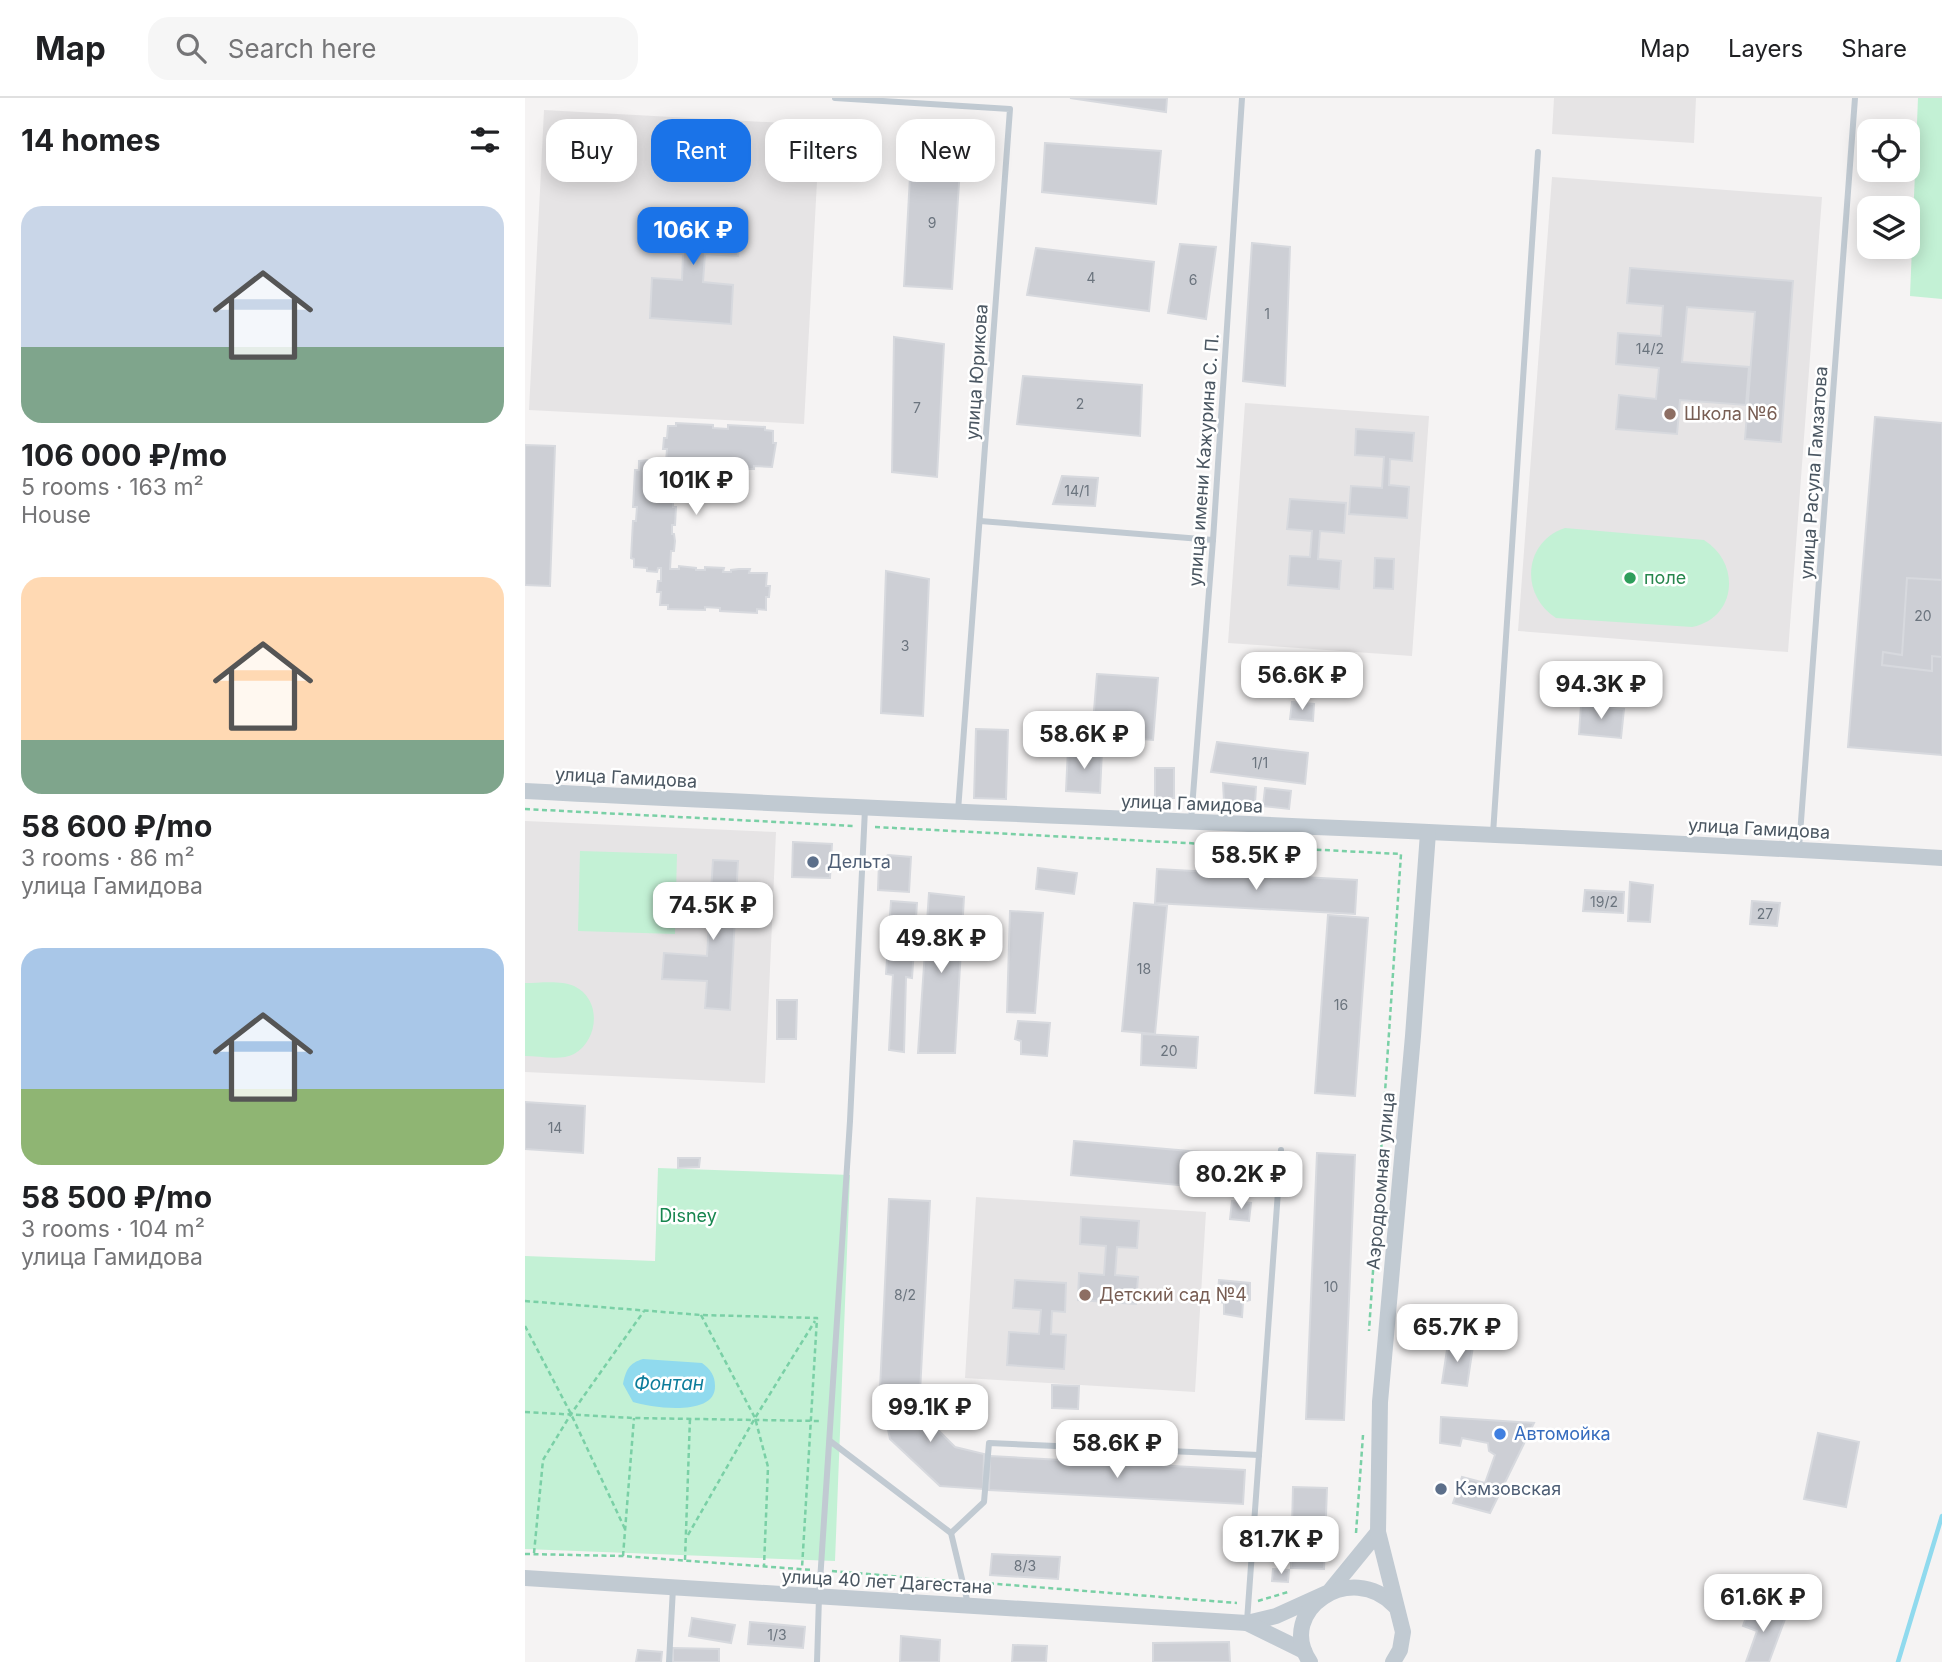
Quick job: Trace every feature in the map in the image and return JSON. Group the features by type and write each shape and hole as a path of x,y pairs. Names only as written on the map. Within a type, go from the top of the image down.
{"street":[{"name":"улица Гамидова","path":"525,792 865,810 1942,858"},
{"name":"Аэродромная улица","path":"1393,1662 1400,1650 1403,1632 1378,1532 1380,1402 1413,1036 1428,833"},
{"path":"1307,1656 1302,1636 1306,1618 1318,1600 1329,1592 1378,1532"},
{"name":"улица 40 лет Дагестана","path":"525,1578 1247,1623"},
{"path":"1247,1623 1276,1616 1348,1586 1383,1594 1395,1606"},
{"path":"1247,1623 1307,1656"}],"lane":[{"name":"улица Юрикова","path":"835,98 1010,109 958,813"},
{"name":"улица имени Кажурина С. П.","path":"1190,823 1213,540 1242,98"},
{"name":"улица Расула Гамзатова","path":"1799,850 1855,98"},
{"path":"1492,836 1538,152"},
{"path":"979,521 1213,540"},
{"path":"817,1662 850,1121 865,810"},
{"path":"1247,1623 1282,1150"},
{"path":"830,1441 951,1532 969,1606"},
{"path":"951,1532 984,1502 989,1443 1259,1455"},
{"path":"669,1662 673,1588"}],"path":[{"path":"525,809 1401,853 1369,1335"},
{"path":"525,1301 701,1315 817,1318"},
{"path":"534,1555 543,1460 571,1414 644,1311"},
{"path":"701,1315 755,1418 768,1467 764,1566"},
{"path":"688,1535 755,1418 817,1318"},
{"path":"802,1569 817,1318"},
{"path":"525,1326 571,1414 625,1529"},
{"path":"525,1412 634,1418 831,1421"},
{"path":"623,1556 634,1418"},
{"path":"685,1560 688,1535 690,1418"},
{"path":"1356,1542 1363,1432"},
{"path":"525,1554 685,1560 1248,1604 1287,1592"}],"shaded area":[{"path":"1554,98 1696,98 1694,143 1552,134"},
{"path":"544,110 710,119 651,119 651,182 751,182 751,121 765,122 765,182 817,182 804,424 529,410"},
{"name":"Школа №6","path":"1552,177 1822,197 1788,652 1518,631"},
{"path":"1245,403 1429,416 1412,656 1228,643"},
{"path":"525,821 776,832 765,1083 525,1072"},
{"name":"Детский сад №4","path":"976,1197 1206,1212 1195,1392 965,1378"}],"green space":[{"path":"1918,98 1942,98 1942,299 1910,296 1911,259 1920,259 1920,196 1914,196 1915,182 1920,182 1920,119 1917,119"},
{"name":"поле","path":"1565,528 1704,540 1716,550 1724,562 1729,589 1725,602 1718,613 1707,622 1692,627 1556,618 1544,608 1536,596 1531,570 1541,545 1551,535"},
{"path":"580,851 677,854 675,934 578,931"},
{"path":"525,983 563,983 583,992 593,1010 594,1020 592,1030 582,1048 563,1057 525,1056"},
{"name":"Disney","path":"658,1168 850,1175 835,1561 525,1549 525,1256 655,1261"}],"water":[{"name":"Фонтан","path":"643,1359 702,1363 710,1370 714,1379 713,1396 695,1406 681,1408 633,1402 623,1384 625,1375 634,1363"}],"building":[{"path":"1070,98 1167,98 1166,112"},
{"path":"1045,143 1161,151 1156,204 1042,192"},
{"path":"910,182 959,182 952,289 904,286"},
{"path":"652,212 741,218 738,256 705,254 703,282 733,285 731,324 650,318 652,278 682,280 683,254 650,252"},
{"path":"1252,243 1290,247 1285,386 1243,381"},
{"path":"1180,244 1216,247 1206,319 1168,313"},
{"path":"1036,248 1154,262 1149,311 1027,295"},
{"path":"1630,268 1793,281 1781,442 1745,439 1755,312 1687,307 1682,362 1749,367 1746,405 1680,400 1677,434 1616,429 1619,395 1656,399 1659,368 1616,364 1618,333 1661,336 1663,306 1627,303"},
{"path":"894,337 944,344 937,477 892,472"},
{"path":"1023,376 1142,385 1140,436 1017,424"},
{"path":"1875,417 1942,423 1942,755 1848,747"},
{"path":"676,423 713,425 713,428 728,429 728,425 765,427 765,430 773,431 773,443 776,443 772,467 754,466 754,469 744,469 737,468 737,465 728,465 728,468 701,464 694,467 675,462 674,480 678,480 676,498 673,497 673,507 676,507 672,534 675,541 674,551 671,551 670,569 679,569 679,566 705,570 705,567 724,568 723,572 750,569 749,573 767,573 766,586 770,586 769,597 766,597 766,610 757,609 757,613 720,611 720,608 705,607 705,610 668,609 668,605 660,605 661,592 657,592 658,581 661,581 661,568 658,568 657,572 634,567 634,559 631,558 633,521 636,521 637,507 633,507 635,470 639,470 639,461 662,459 662,462 666,463 667,449 663,449 664,438 667,438 668,426 676,426"},
{"path":"1356,429 1414,433 1412,461 1390,459 1389,485 1409,487 1407,518 1349,514 1351,486 1382,488 1384,457 1355,455"},
{"path":"525,445 555,446 550,586 525,585"},
{"path":"1062,476 1098,478 1095,506 1053,504"},
{"path":"1290,499 1346,503 1344,533 1320,531 1318,559 1341,561 1339,589 1288,585 1290,556 1310,557 1312,531 1287,529"},
{"path":"1375,558 1394,559 1393,589 1374,588"},
{"path":"886,571 929,579 923,716 881,713"},
{"path":"1907,578 1942,580 1942,657 1932,656 1932,671 1882,665 1883,652 1902,655"},
{"path":"1097,674 1158,678 1153,740 1092,735"},
{"path":"1292,702 1314,704 1313,721 1290,719"},
{"path":"1581,705 1624,709 1621,738 1579,734"},
{"path":"976,729 1008,730 1006,799 974,798"},
{"path":"1217,742 1308,753 1305,784 1211,772"},
{"path":"1068,749 1102,750 1100,793 1066,791"},
{"path":"1155,768 1174,768 1174,798 1155,798"},
{"path":"1223,783 1256,787 1255,804 1224,801"},
{"path":"1265,788 1291,791 1289,809 1263,806"},
{"path":"793,842 832,844 830,878 792,877"},
{"path":"888,855 911,857 909,892 878,890 879,862"},
{"path":"713,860 738,861 730,1010 705,1008 707,981 662,979 664,953 707,956"},
{"path":"1038,868 1077,873 1074,894 1036,889"},
{"path":"1157,869 1357,880 1355,914 1155,903"},
{"path":"1630,882 1653,885 1650,922 1628,921"},
{"path":"1585,890 1624,892 1623,913 1583,911"},
{"path":"929,893 964,897 955,1053 918,1053"},
{"path":"891,901 917,903 912,978 906,977 904,1052 889,1050 893,975 886,974"},
{"path":"1752,901 1780,903 1777,926 1750,924"},
{"path":"1134,903 1167,906 1155,1034 1122,1031"},
{"path":"1010,911 1043,913 1035,1013 1007,1012"},
{"path":"1328,915 1368,918 1355,1096 1315,1093"},
{"path":"777,1000 797,1000 796,1039 777,1039"},
{"path":"1018,1021 1050,1023 1047,1056 1021,1054 1021,1041 1015,1039"},
{"path":"1142,1034 1198,1037 1196,1068 1141,1065"},
{"path":"525,1102 585,1106 583,1153 525,1149"},
{"path":"1074,1141 1235,1155 1232,1190 1071,1175"},
{"path":"1317,1153 1355,1155 1344,1420 1306,1419"},
{"path":"678,1158 700,1158 699,1167 678,1168"},
{"path":"889,1199 930,1201 920,1392 880,1389"},
{"path":"1232,1201 1251,1203 1249,1221 1230,1219"},
{"path":"1081,1217 1139,1221 1137,1248 1117,1247 1115,1275 1138,1277 1136,1304 1078,1300 1079,1273 1104,1275 1106,1246 1080,1244"},
{"path":"1015,1280 1066,1283 1065,1312 1052,1311 1051,1334 1066,1335 1064,1369 1007,1365 1009,1332 1039,1334 1041,1310 1013,1308"},
{"path":"1219,1280 1250,1283 1250,1300 1243,1302 1242,1317 1224,1314 1224,1303 1217,1301"},
{"path":"1448,1343 1473,1346 1467,1386 1442,1383"},
{"path":"1052,1385 1079,1386 1078,1409 1052,1408"},
{"path":"880,1392 919,1395 927,1419 955,1447 984,1454 983,1489 940,1486 890,1439"},
{"path":"1441,1417 1534,1423 1490,1513 1453,1503 1462,1477 1485,1483 1495,1455 1489,1451 1488,1443 1462,1438 1460,1446 1440,1443"},
{"path":"1818,1433 1859,1442 1846,1507 1804,1499"},
{"path":"990,1456 1245,1470 1243,1504 989,1490"},
{"path":"1293,1487 1327,1488 1324,1569 1291,1568"},
{"path":"992,1554 1060,1557 1058,1579 990,1575"},
{"path":"1273,1569 1289,1570 1288,1582 1272,1581"},
{"path":"1750,1606 1785,1619 1769,1662 1746,1662 1757,1631 1743,1626"},
{"path":"692,1618 735,1625 731,1643 689,1636"},
{"path":"750,1622 805,1627 803,1648 748,1644"},
{"path":"901,1636 940,1640 939,1662 900,1662"},
{"path":"1229,1642 1230,1662 1153,1662 1153,1643"},
{"path":"1013,1645 1047,1646 1046,1662 1012,1662"},
{"path":"673,1648 719,1649 719,1662 673,1662"},
{"path":"638,1650 662,1652 661,1662 636,1662"}],"waterway":[{"path":"1898,1662 1942,1516"}],"place":[{"name":"Школа №6","path":"1670,414"},
{"name":"поле","path":"1630,578"},
{"name":"Дельта","path":"813,862"},
{"name":"Детский сад №4","path":"1085,1295"},
{"name":"Автомойка","path":"1500,1434"},
{"name":"Кэмзовская","path":"1441,1489"}]}
